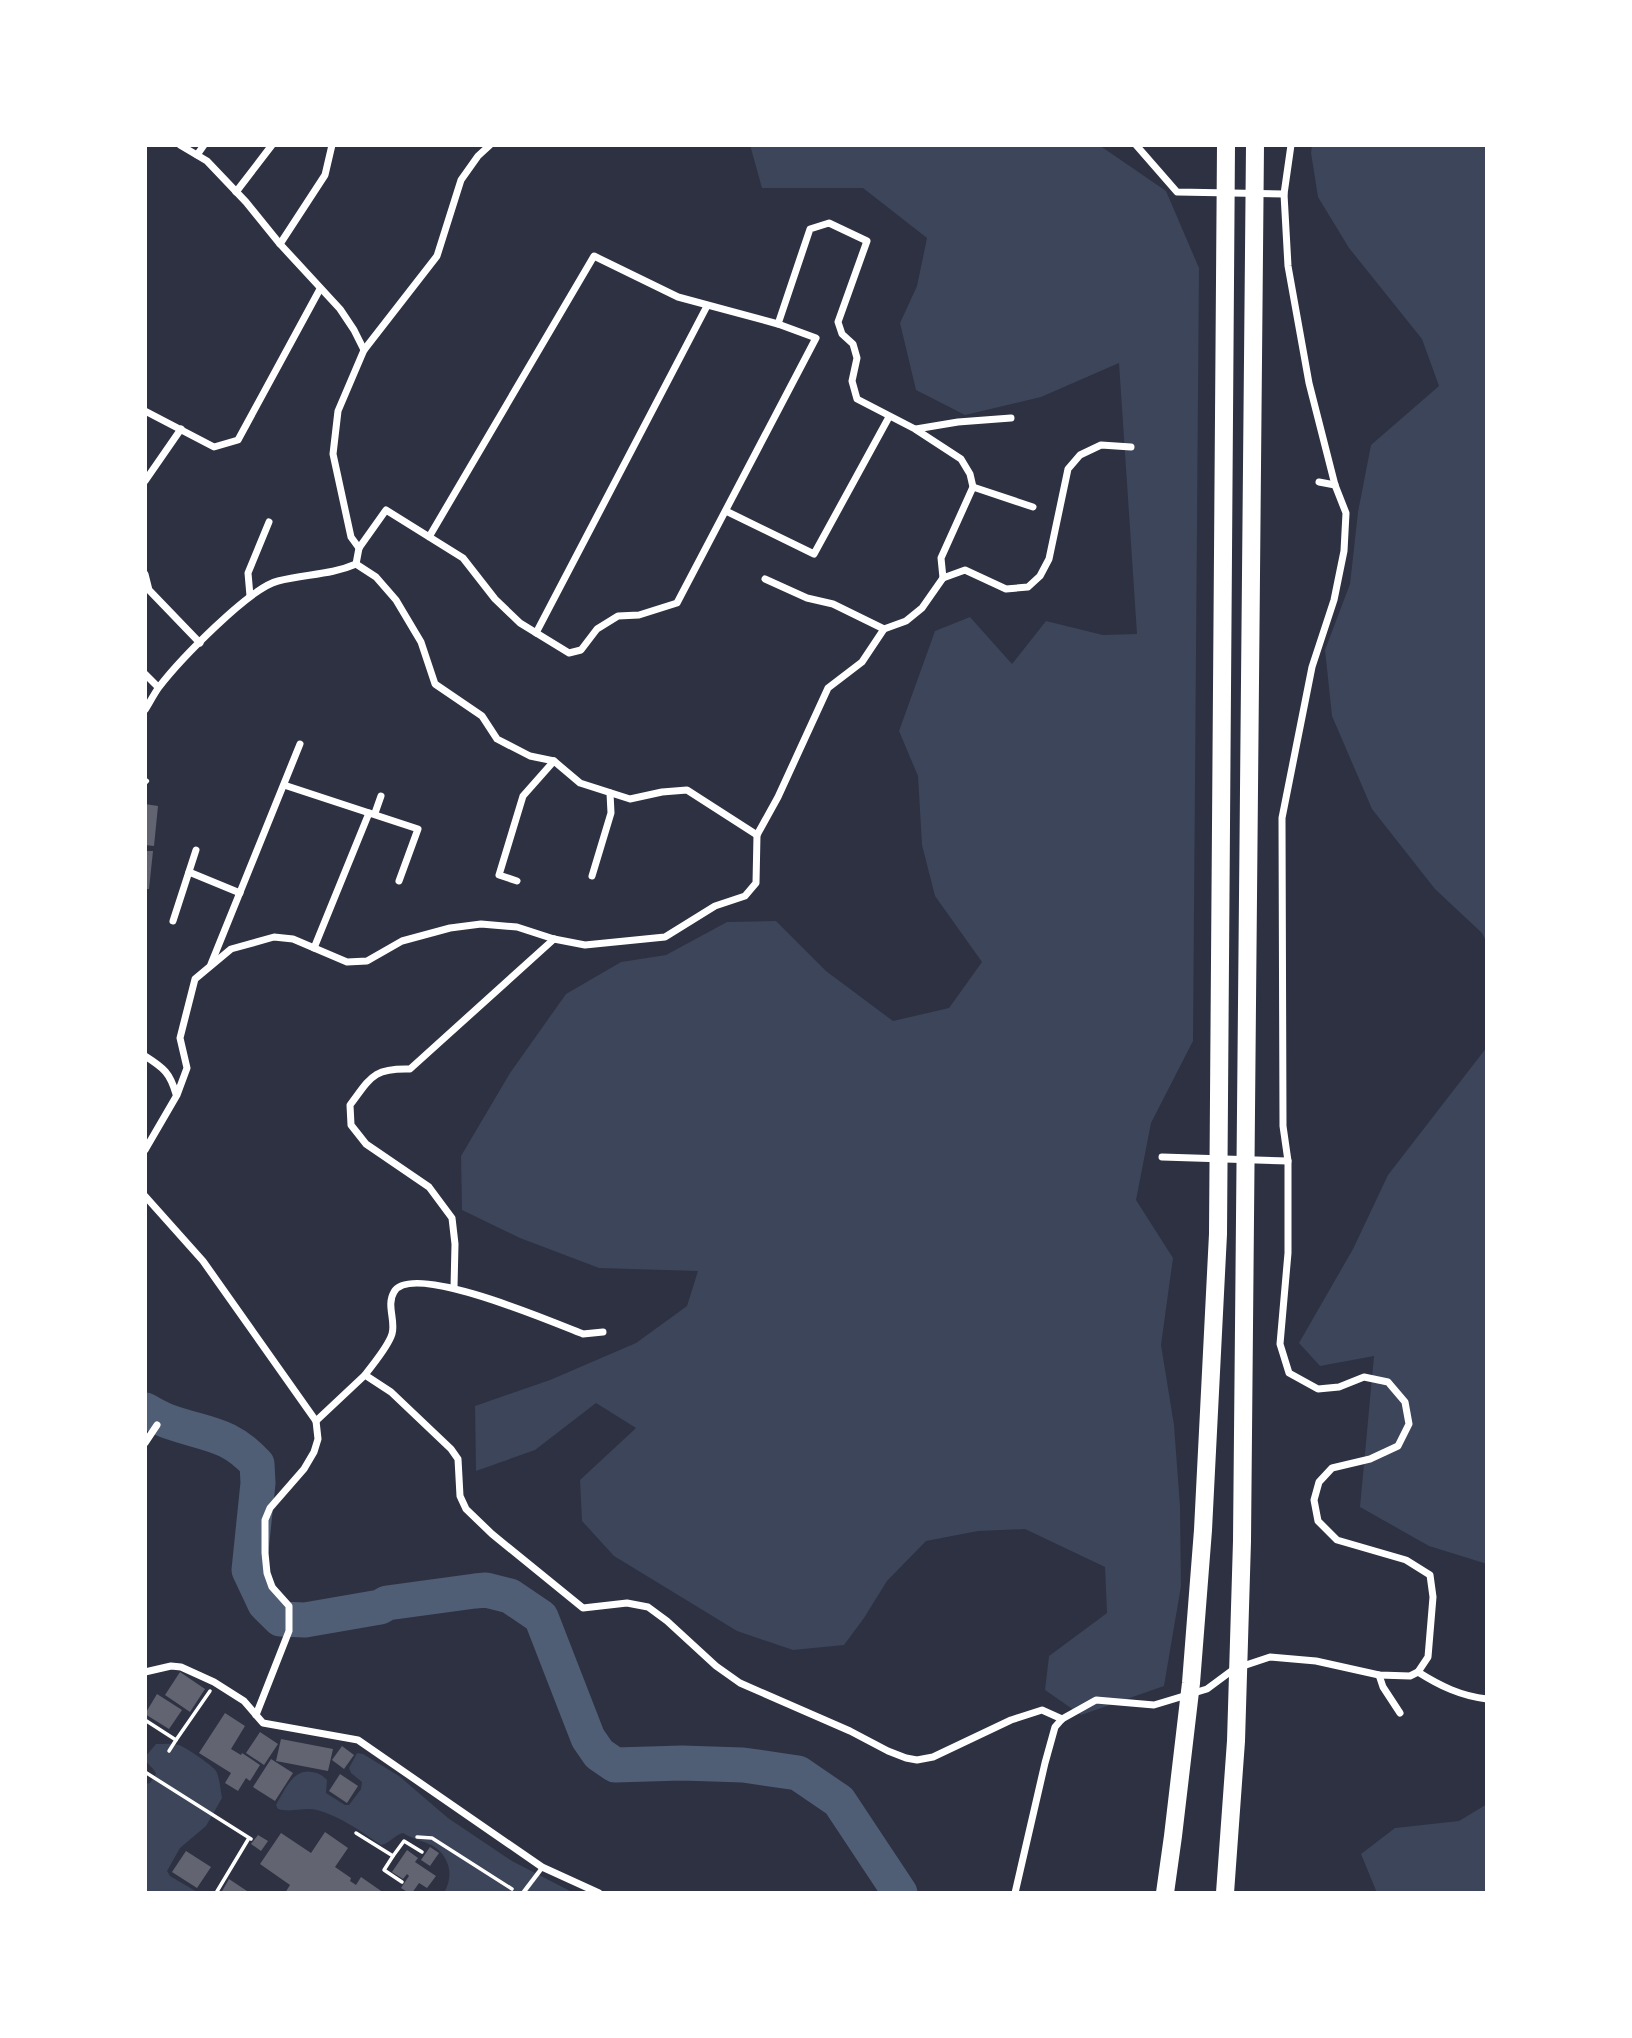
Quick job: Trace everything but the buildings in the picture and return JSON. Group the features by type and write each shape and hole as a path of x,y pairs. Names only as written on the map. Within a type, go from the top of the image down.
{"highway":[{"path":"1165,1893 1191,1683 1203,1530 1218,1234 1226,145"},
{"path":"1225,1893 1236,1741 1242,1541 1255,145"}],"street":[{"path":"180,145 207,162 236,192 340,309 364,350"},
{"path":"197,155 204,145"},
{"path":"236,192 272,145"},
{"path":"280,244 325,175 332,145"},
{"path":"359,548 351,537 333,454 338,411 364,350 437,256 461,180 478,156 490,145"},
{"path":"1136,145 1177,192 1284,194"},
{"path":"1015,1893 1055,1727 1062,1719 1096,1699 1154,1705 1207,1689 1234,1669 1270,1657 1316,1661 1379,1675 1410,1676 1418,1672 1428,1657 1433,1597 1430,1575 1406,1560 1338,1540 1318,1521 1314,1500 1319,1482 1332,1468 1370,1459 1398,1446 1409,1424 1405,1402 1388,1382 1364,1377 1339,1387 1318,1389 1289,1373 1280,1344 1287,1253 1288,1161 1283,1126 1282,818 1312,667 1334,600 1344,551 1346,513 1335,485 1309,383 1288,266 1284,194 1291,145"},
{"path":"778,324 810,229 829,223 867,241 838,322 842,334 853,344 858,358 852,381 856,399 915,429 961,459 970,474 973,487 941,558 943,578"},
{"path":"356,564 359,548 386,510 429,537 463,558 495,599 520,623 569,653 581,650 597,629 618,616 639,615 677,603 816,338 778,324 678,298 594,256 429,537"},
{"path":"145,411 214,447 238,440 320,289"},
{"path":"536,633 706,306"},
{"path":"726,511 814,554 889,417"},
{"path":"915,429 1011,418"},
{"path":"145,481 181,429"},
{"path":"145,1150 177,1095 187,1068 180,1038 195,979 231,949 274,937 293,939 348,962 367,961 402,941 450,928 481,924 517,927 554,939 585,945 665,937 715,906 745,896 757,883 757,835 778,797 828,688 862,662 884,629 906,621 922,608 943,578 965,570 1006,589 1028,587 1040,576 1049,559 1068,469 1080,455 1101,446 1131,447"},
{"path":"1319,482 1335,485"},
{"path":"973,487 1033,508"},
{"path":"250,596 248,573 269,522"},
{"path":"145,710 158,687 250,596 276,581 339,572 356,564"},
{"path":"356,564 376,577 396,600 421,642 435,684 482,716 497,738 530,756 554,761 580,783 630,799 687,790 757,835"},
{"path":"145,574 149,590 200,643"},
{"path":"765,579 807,598 832,604 884,629"},
{"path":"145,674 158,687"},
{"path":"211,964 300,744"},
{"path":"517,881 499,875 523,796 554,761"},
{"path":"284,785 418,829 399,881"},
{"path":"592,876 611,813 610,793"},
{"path":"314,948 381,796"},
{"path":"173,921 196,850"},
{"path":"189,872 240,893"},
{"path":"454,1288 455,1244 452,1219 429,1187 366,1144 351,1125 350,1105 375,1075 389,1068 410,1069 554,939"},
{"path":"145,1056 172,1078 177,1095"},
{"path":"1162,1157 1288,1161"},
{"path":"145,1196 203,1261 316,1421 318,1439 314,1452 270,1508 265,1520 267,1573 272,1587 289,1606 289,1631 256,1716"},
{"path":"316,1421 365,1375 392,1334 391,1303 394,1291 403,1283 415,1282 454,1288 583,1334 603,1332"},
{"path":"365,1375 391,1392 451,1449 458,1459 460,1496 466,1509 492,1534 583,1608 627,1603 648,1607 716,1666 740,1683 906,1758 917,1760 933,1757 1011,1720 1042,1710 1062,1719"},
{"path":"145,1443 157,1424"},
{"path":"145,1672 181,1667 216,1683 244,1701 263,1724 358,1740 542,1867 600,1893"},
{"path":"1418,1672 1468,1697 1487,1699"},
{"path":"1379,1675 1400,1713"}],"lane":[{"path":"521,1893 542,1867"}],"path":[{"path":"169,1751 216,1683"},
{"path":"145,1720 176,1740"},
{"path":"145,1772 250,1839 216,1893"},
{"path":"356,1833 393,1856"},
{"path":"417,1837 432,1838 521,1893"},
{"path":"402,1882 384,1870 393,1856 404,1840 422,1852"}],"shaded area":[{"path":"750,145 1099,145 1166,191 1199,268 1193,1041 1151,1123 1136,1200 1173,1258 1161,1345 1174,1425 1180,1506 1181,1586 1164,1686 1081,1715 1045,1690 1049,1656 1107,1613 1105,1567 1025,1529 978,1531 926,1541 887,1581 844,1645 793,1650 737,1631 614,1556 582,1521 580,1480 636,1428 596,1403 535,1450 476,1471 475,1406 550,1380 636,1343 687,1306 698,1271 599,1268 520,1238 462,1210 461,1156 510,1073 566,994 621,962 666,955 727,922 776,921 826,971 893,1021 949,1008 982,962 935,896 922,845 918,776 899,731 935,631 970,617 1012,664 1046,621 1103,635 1137,634 1119,363 1041,397 965,415 916,390 900,323 917,286 927,238 863,188 762,188"},
{"path":"1312,145 1487,145 1487,943 1482,933 1435,889 1372,809 1332,716 1325,650 1350,584 1358,512 1371,445 1439,386 1422,339 1349,248 1318,197"},
{"path":"1487,1047 1487,1564 1429,1546 1360,1507 1374,1356 1320,1366 1299,1343 1353,1249 1388,1175"},
{"path":"156,1744 183,1747 210,1765 218,1776 222,1798 206,1826 180,1848 167,1871 170,1876 199,1893 145,1893 145,1784 150,1783 156,1774 145,1757"},
{"path":"357,1753 399,1776 448,1818 512,1861 574,1893 444,1893 449,1879 448,1865 445,1857 435,1847 403,1833 381,1845 326,1813 312,1809 278,1809 276,1805 288,1785 295,1776 306,1772 324,1777 327,1780 326,1793 349,1805 361,1789 362,1782 349,1768"},
{"path":"1487,1804 1487,1893 1377,1893 1361,1854 1395,1828 1459,1821"}],"waterway":[{"path":"145,1410 167,1421 217,1436 237,1446 257,1464 258,1483 249,1570 265,1604 280,1619 305,1620 380,1607 387,1603 475,1591 486,1590 510,1596 541,1617 588,1738 599,1754 615,1765 743,1765 798,1773 839,1801 900,1893"}]}
